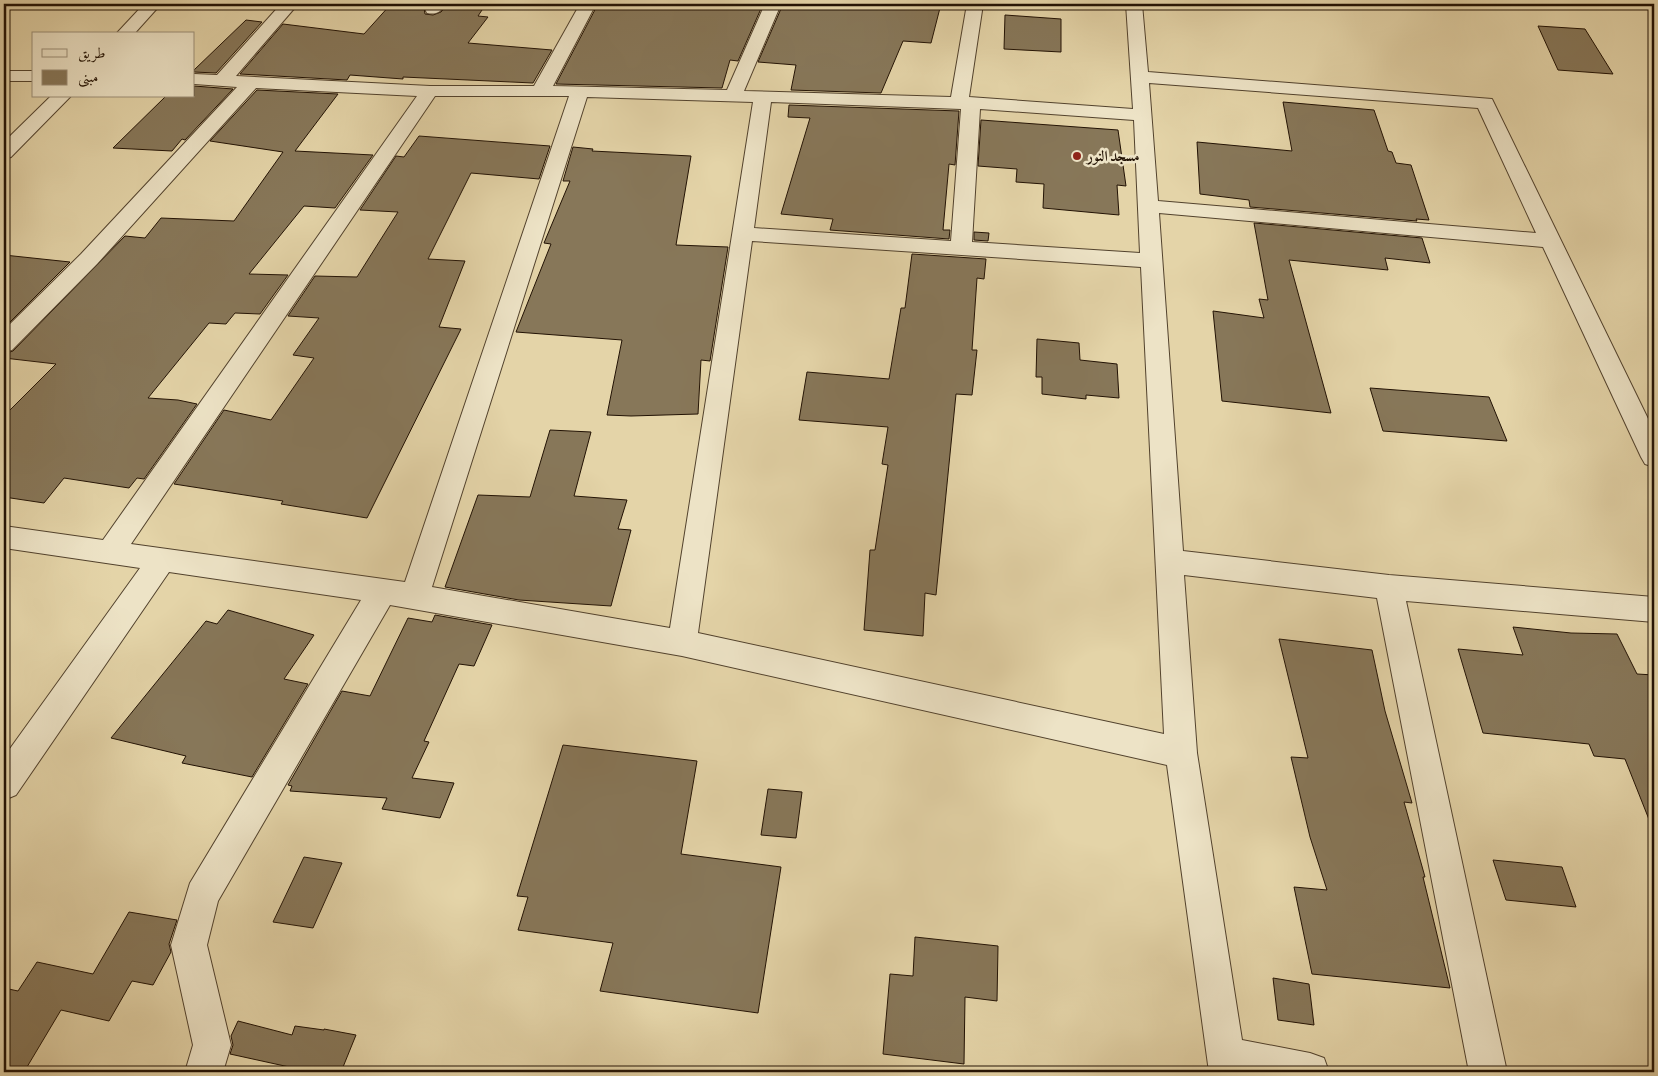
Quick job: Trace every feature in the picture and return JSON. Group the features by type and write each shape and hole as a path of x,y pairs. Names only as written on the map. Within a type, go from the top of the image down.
{"street":[{"path":"126,32 153,4"},
{"path":"222,80 290,4"},
{"path":"540,92 588,4"},
{"path":"733,96 773,4"},
{"path":"961,248 965,103 975,4"},
{"path":"1134,4 1143,115 1181,753 1228,1064 1310,1072"},
{"path":"4,76 32,76"},
{"path":"1140,77 1485,102 1552,241 1644,414 1654,457"},
{"path":"195,79 430,91 580,91 965,103 1143,115"},
{"path":"4,344 88,259 252,81"},
{"path":"109,553 430,91"},
{"path":"415,596 580,91"},
{"path":"682,643 763,97"},
{"path":"4,153 60,98"},
{"path":"1148,206 1552,241"},
{"path":"742,234 1151,262"},
{"path":"4,537 415,596 682,643 1181,753"},
{"path":"4,784 162,560"},
{"path":"1169,561 1389,587 1654,609"},
{"path":"1389,587 1488,1072"},
{"path":"204,1072 212,1045 189,945 202,894 382,592"}],"building":[{"path":"391,4 427,4 424,8 425,14 433,15 441,12 448,4 486,4 478,16 488,17 468,43 552,50 533,83 403,77 403,79 350,75 347,80 240,74 283,24 364,34"},
{"path":"598,4 684,7 686,4 763,4 738,61 730,60 722,88 556,84"},
{"path":"783,4 941,4 931,43 903,41 881,93 791,90 796,65 758,62"},
{"path":"1005,15 1061,19 1061,52 1004,49"},
{"path":"246,20 262,22 216,73 195,72 195,69"},
{"path":"1538,26 1585,29 1613,74 1558,70"},
{"path":"195,86 233,89 185,140 182,139 172,151 113,148 164,98 195,98"},
{"path":"257,90 338,94 295,151 373,155 335,208 304,206 249,274 288,275 260,314 235,313 226,324 209,323 148,398 178,400 197,404 144,479 137,478 129,488 64,478 44,503 4,497 4,416 56,364 4,358 4,354 13,351 125,236 145,238 161,218 234,221 283,152 210,141"},
{"path":"1283,102 1374,110 1388,151 1392,152 1396,163 1411,165 1429,220 1416,219 1417,221 1250,207 1249,200 1200,194 1197,142 1292,151"},
{"path":"789,105 959,111 955,165 949,164 943,230 950,230 949,239 830,230 833,219 781,214 810,118 788,117"},
{"path":"981,120 1118,130 1126,186 1117,185 1119,215 1043,208 1044,184 1016,182 1017,169 978,166"},
{"path":"419,136 550,146 539,179 471,173 428,259 465,261 439,327 461,329 367,518 281,504 283,501 174,484 224,410 271,420 314,358 293,355 319,318 288,316 315,276 357,277 398,212 360,210 396,156 404,157"},
{"path":"573,147 593,149 592,151 691,156 676,245 728,247 710,361 701,360 698,414 607,415 622,340 516,332 551,244 544,243 570,181 563,181"},
{"path":"1254,223 1422,238 1430,263 1385,258 1388,270 1289,260 1331,413 1222,401 1213,311 1264,318 1259,299 1268,300"},
{"path":"974,232 989,233 988,241 974,240"},
{"path":"912,254 986,259 984,279 977,278 972,350 977,350 972,395 956,394 936,595 925,593 923,636 864,630 870,550 875,550 888,465 882,464 888,427 799,420 807,372 889,379 901,308 905,308"},
{"path":"4,255 70,262 4,328"},
{"path":"1037,339 1079,343 1080,360 1117,364 1119,398 1086,395 1086,399 1042,394 1042,377 1036,377"},
{"path":"1370,388 1489,397 1507,441 1383,431"},
{"path":"550,430 591,432 574,496 627,500 618,529 631,530 611,606 519,600 445,587 478,495 530,497"},
{"path":"228,610 314,635 284,679 308,684 252,777 182,763 186,756 111,738 206,621 217,624"},
{"path":"435,615 492,625 474,666 459,664 424,741 429,742 412,778 454,783 440,818 382,809 387,798 290,791 292,786 288,785 342,691 370,696 408,618 432,622"},
{"path":"1513,627 1571,633 1617,634 1637,674 1654,675 1654,827 1652,827 1625,759 1594,756 1589,744 1483,733 1458,649 1523,655"},
{"path":"1279,639 1372,650 1385,711 1412,803 1404,802 1425,877 1423,877 1450,988 1312,974 1294,887 1327,890 1310,837 1291,757 1308,758"},
{"path":"563,745 697,761 681,854 781,867 758,1013 600,991 613,943 518,930 528,897 517,896"},
{"path":"768,789 802,792 796,838 761,835"},
{"path":"304,857 342,863 313,928 273,922"},
{"path":"1493,860 1562,867 1576,907 1506,900"},
{"path":"129,912 177,920 169,944 171,952 153,985 132,981 109,1021 61,1010 24,1072 4,1072 4,988 18,991 37,962 93,974"},
{"path":"915,937 998,946 997,1001 965,997 964,1064 883,1054 890,974 913,976"},
{"path":"1273,978 1309,984 1314,1025 1278,1020"},
{"path":"238,1021 292,1035 295,1026 356,1035 341,1072 312,1072 230,1054 233,1045 231,1036"}],"place":[{"name":"مسجد النور","path":"1077,156"}]}
